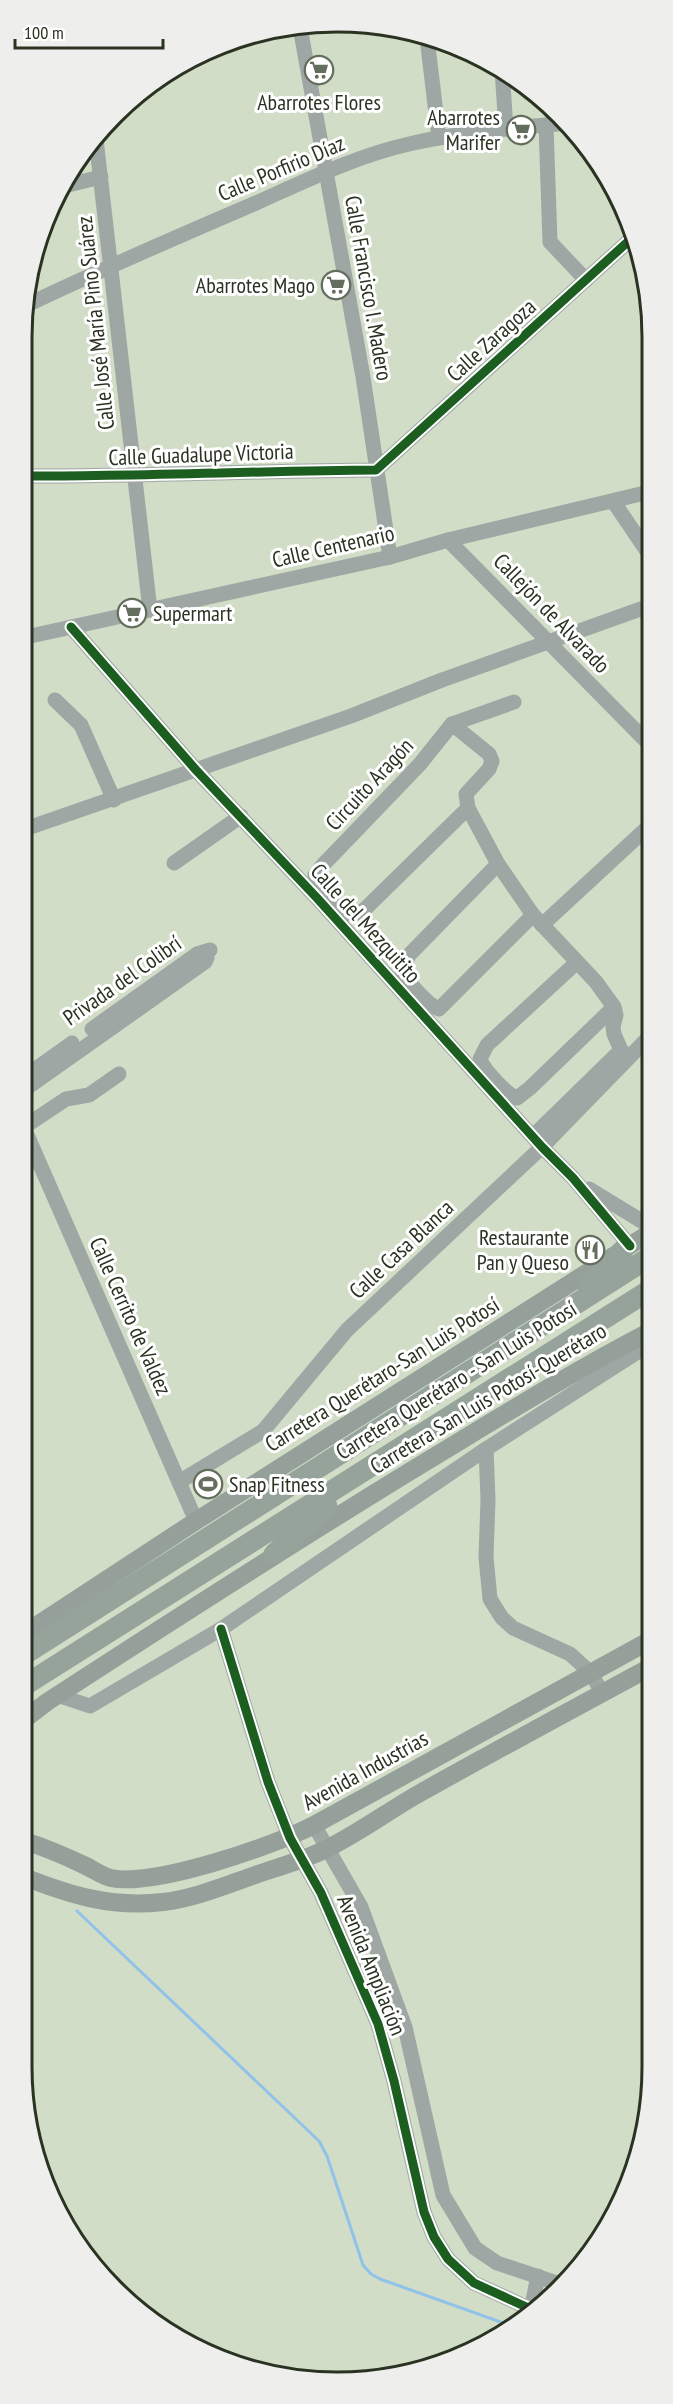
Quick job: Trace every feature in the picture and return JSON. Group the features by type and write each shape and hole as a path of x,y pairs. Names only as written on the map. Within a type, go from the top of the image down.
{"highway":[{"path":"561,1313 626,1248"},
{"name":"Carretera Querétaro - San Luis Potosí","path":"32,1650 642,1262"},
{"name":"Carretera Querétaro - San Luis Potosí","path":"32,1681 642,1295"},
{"path":"274,1554 368,1468"}],"main road":[{"name":"Carretera Querétaro-San Luis Potosí","path":"32,1628 196,1521 642,1238"},
{"name":"Carretera San Luis Potosí-Querétaro","path":"32,1714 274,1554 495,1420 642,1336"},
{"name":"Avenida Industrias","path":"32,1844 109,1877 133,1879 160,1876 290,1838 642,1645"},
{"name":"Avenida Industrias","path":"32,1880 69,1894 98,1901 127,1904 164,1902 204,1893 302,1861 328,1848 417,1794 642,1672"}],"street":[{"name":"Calle Francisco I. Madero","path":"301,34 363,377 390,557"},
{"path":"428,46 440,138"},
{"path":"503,81 506,129"},
{"name":"Calle Porfirio Díaz","path":"34,302 111,265 326,172 396,148 440,138 555,124"},
{"path":"546,125 550,242 586,280"},
{"name":"Calle José María Pino Suárez","path":"97,148 150,610"},
{"path":"72,184 101,177"},
{"name":"Calle Zaragoza","path":"376,470 627,243"},
{"name":"Calle Guadalupe Victoria","path":"32,476 376,470"},
{"name":"Calle Centenario","path":"32,636 390,557 448,540 642,494"},
{"path":"613,501 642,544"},
{"name":"Callejón de Alvarado","path":"448,540 548,641 642,730"},
{"path":"32,827 351,716 426,686 642,608"},
{"name":"Calle del Mezquitito","path":"71,627 196,770 241,816 573,1178 626,1248"},
{"path":"55,700 81,725 114,800"},
{"path":"452,724 514,702"},
{"name":"Circuito Aragón","path":"452,724 491,757 489,769 467,801 364,910 354,915 347,912 316,879 315,875 420,764 452,724"},
{"path":"467,801 498,864 538,920 596,982 615,1011 614,1034 623,1050 642,1041"},
{"path":"174,863 241,816"},
{"path":"498,864 409,955 402,970 404,977 432,1006 439,1010 538,920 642,832"},
{"name":"Privada del Colibrí","path":"32,1078 176,976 206,962 208,952"},
{"path":"576,963 487,1045 480,1059 482,1065 510,1094 517,1098 615,1011"},
{"name":"Calle Casa Blanca","path":"179,1482 263,1431 347,1330 538,1142 623,1050"},
{"path":"32,1122 66,1099 89,1095 119,1074"},
{"name":"Calle Cerrito de Valdez","path":"32,1145 196,1521"},
{"name":"Calle del Mezquitito","path":"573,1178 612,1205 642,1222"},
{"path":"57,1695 90,1706 221,1629 486,1449 642,1349"},
{"path":"486,1449 488,1500 486,1557 490,1599 502,1618 513,1628 570,1654 591,1673 602,1693"},
{"name":"Avenida Ampliación","path":"221,1629 268,1782 290,1838 321,1893 378,2024 394,2081 424,2212 434,2237 448,2259 474,2283 525,2307"},
{"name":"Avenida Ampliación","path":"314,1825 361,1906 405,2027 443,2195 475,2248 497,2263 553,2282"},
{"path":"535,2300 538,2276"}],"waterway":[{"path":"77,1911 319,2141 327,2156 363,2265 371,2274 503,2323"}],"cycle path":[{"path":"32,476 376,470 626,243"},
{"path":"71,627 196,770 317,898 542,1147 573,1178 630,1246"},
{"path":"221,1629 268,1782 290,1838 321,1893 378,2024 394,2081 424,2212 434,2237 448,2259 474,2283 525,2307"}],"place":[{"name":"Abarrotes Flores","path":"319,70"},
{"name":"Abarrotes Marifer","path":"521,130"},
{"name":"Abarrotes Mago","path":"336,285"},
{"name":"Supermart","path":"132,613"},
{"name":"Restaurante Pan y Queso","path":"590,1250"},
{"name":"Snap Fitness","path":"208,1484"}]}
